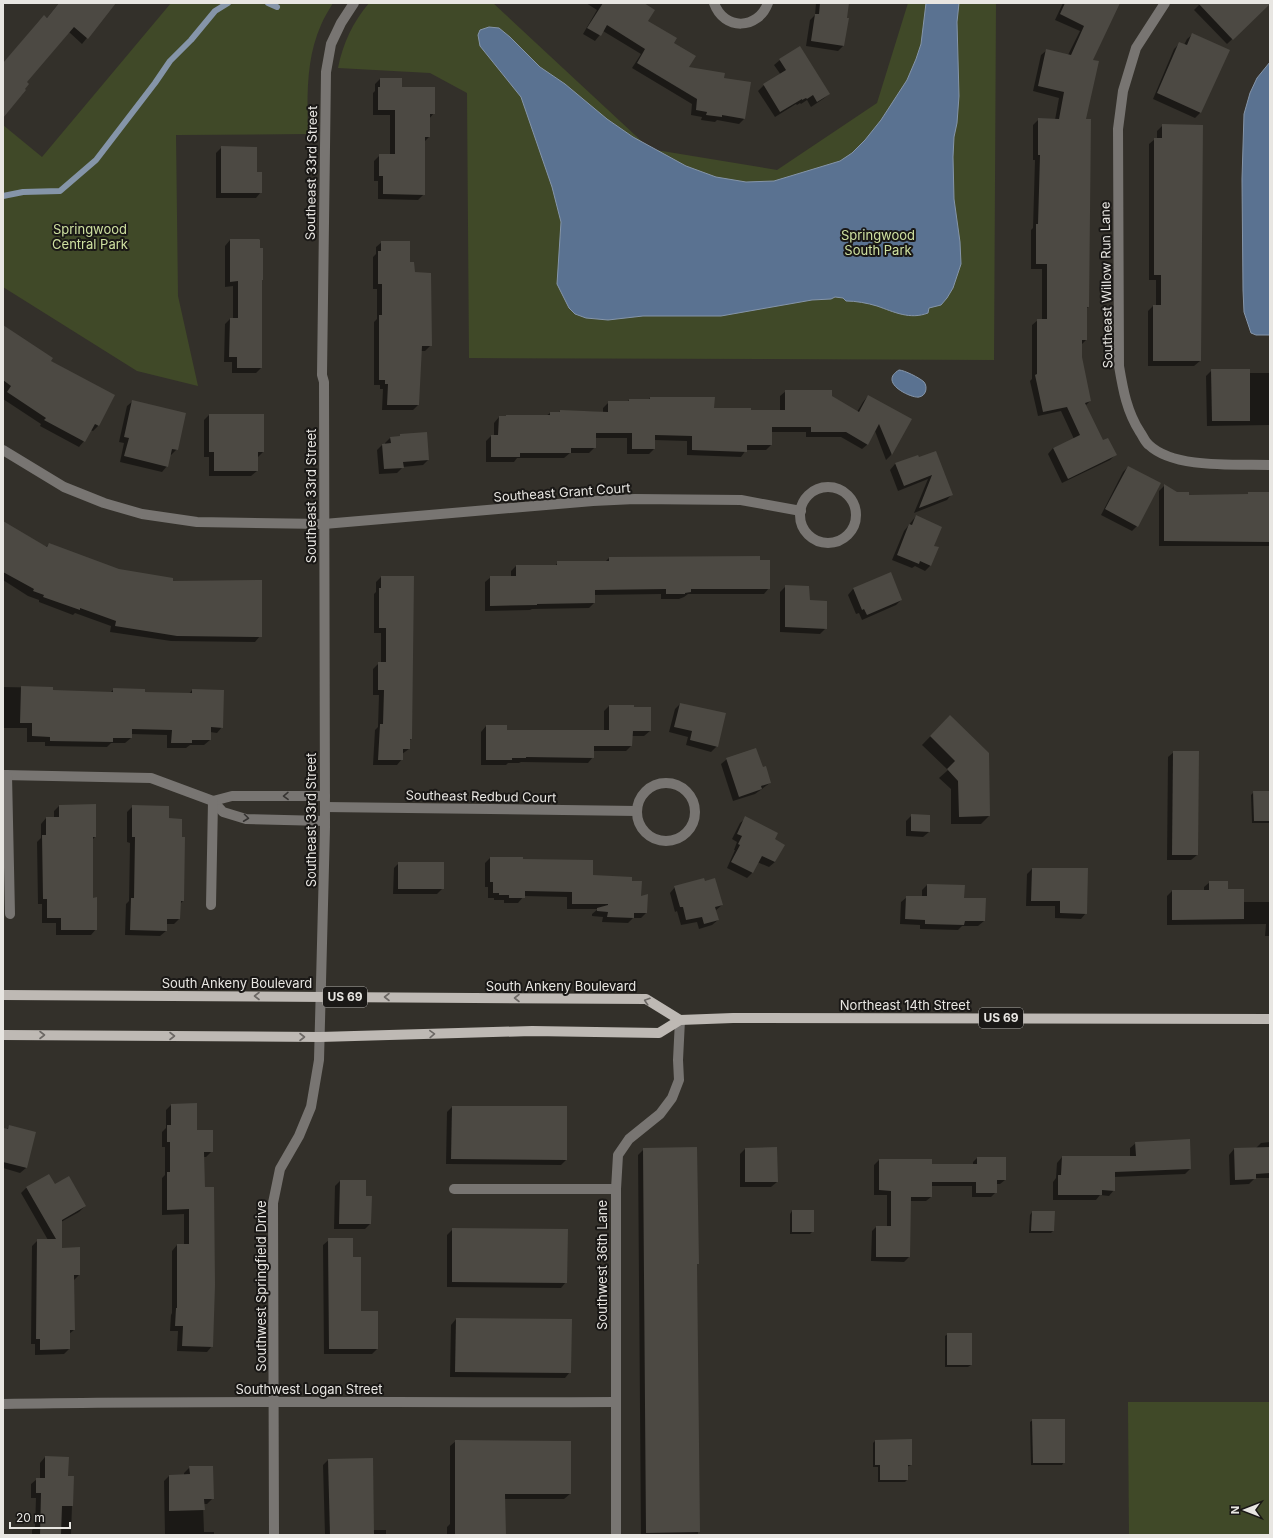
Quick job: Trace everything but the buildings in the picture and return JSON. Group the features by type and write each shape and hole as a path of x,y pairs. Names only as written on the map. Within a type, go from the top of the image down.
{"main road":[{"name":"South Ankeny Boulevard","path":"3,995 646,999 680,1020"},
{"name":"Northeast 14th Street","path":"680,1020 733,1018 1270,1019"},
{"name":"US 69","path":"3,1035 320,1037 532,1031 659,1033 680,1020"}],"street":[{"name":"Southeast 33rd Street","path":"321,997 325,821 324,382 322,375 326,72 331,44 341,23 354,3"},
{"path":"714,3 720,14 725,19 730,22 742,24 754,21 761,16 768,3"},
{"name":"Southeast Willow Run Lane","path":"1165,3 1136,48 1123,91 1118,129 1119,366 1123,394 1133,421 1148,445 1169,458 1204,464 1270,465"},
{"name":"Southeast Grant Court","path":"3,450 64,487 104,503 142,514 197,522 324,524 593,501 635,499 741,500 801,511"},
{"path":"827,487 837,488 852,500 856,509 856,519 854,527 848,534 838,541 825,543 816,540 806,532 801,520 801,511 804,502 810,494 818,489 827,487"},
{"path":"10,914 5,775 151,778 213,801 223,812 246,819 325,821"},
{"path":"661,783 671,783 681,786 688,793 694,801 696,811 695,821 691,829 684,836 676,840 666,842 657,840 645,833 638,821 637,811 639,802 644,793 661,783"},
{"name":"Southeast Redbud Court","path":"213,801 232,796 325,802 637,811"},
{"path":"210,905 213,801"},
{"name":"Southwest Springfield Drive","path":"274,1535 273,1202 280,1169 299,1136 312,1106 319,1060 321,997"},
{"name":"Southwest 36th Lane","path":"616,1535 616,1189 618,1155 629,1139 660,1114 672,1098 679,1080 678,1060 680,1020"},
{"path":"454,1189 616,1189"},
{"name":"Southwest Logan Street","path":"3,1404 141,1401 615,1402"}],"green space":[{"name":"Springwood Central Park","path":"171,3 333,3 322,22 312,51 308,78 308,134 176,135 178,296 198,386 137,371 3,287 3,125 42,157"},
{"name":"Springwood South Park","path":"369,3 493,3 650,149 777,170 877,103 908,3 996,3 994,360 469,358 467,93 430,73 338,68 349,33"},
{"path":"1128,1402 1270,1402 1270,1535 1129,1535"}],"water":[{"path":"926,3 959,3 957,22 959,96 953,157 954,199 960,242 961,264 953,288 941,305 929,308 928,313 915,316 896,313 877,306 846,301 843,298 835,297 831,299 812,300 721,316 643,316 608,320 586,318 575,314 569,308 557,284 561,222 552,187 521,97 480,46 478,35 480,30 489,27 499,28 540,67 565,84 607,119 633,137 686,166 716,177 746,182 774,181 840,161 852,153 865,140 881,120 907,80 921,44"},
{"path":"1270,62 1270,335 1256,335 1251,333 1244,312 1242,179 1244,114 1250,93 1257,78"},
{"path":"899,370 912,374 924,382 926,389 925,393 919,397 916,397 904,393 898,389 892,380 893,375"}],"waterway":[{"path":"3,196 23,192 60,191 96,160 170,61 191,40 215,11 228,3"},
{"path":"268,3 277,7"}]}
